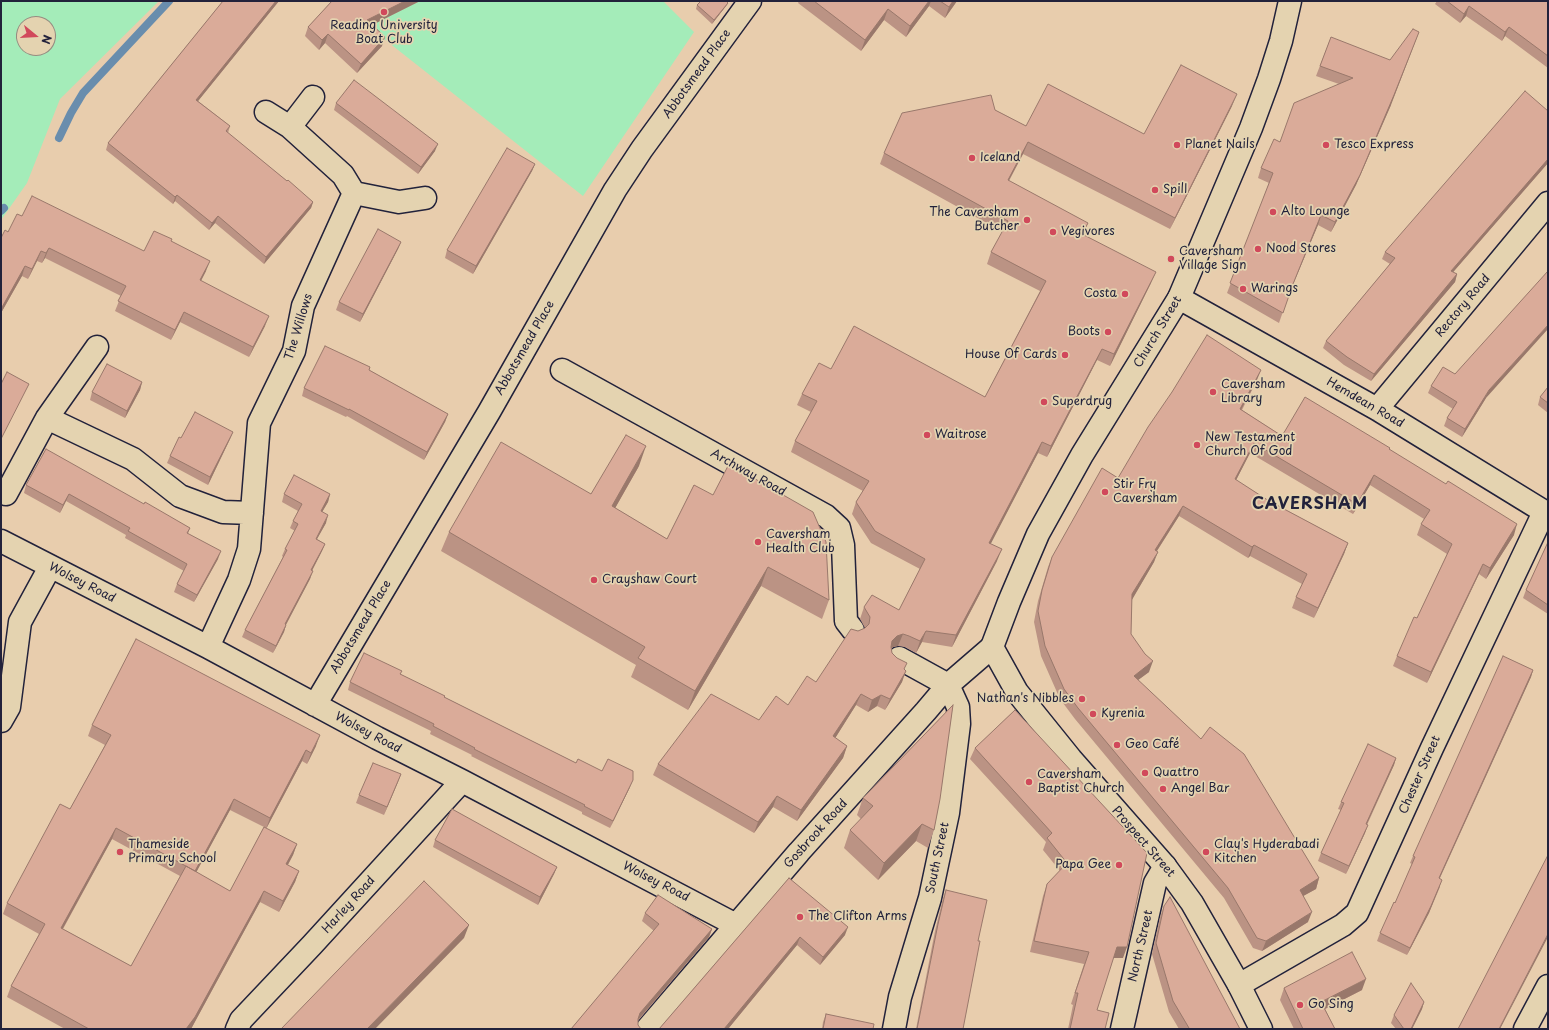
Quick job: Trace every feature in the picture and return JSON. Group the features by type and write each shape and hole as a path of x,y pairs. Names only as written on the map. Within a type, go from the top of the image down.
{"street":[{"name":"Abbotsmead Place","path":"315,705 489,412 615,190 647,143 750,1"},
{"name":"Church Street","path":"992,647 1009,602 1038,534 1082,455 1179,298 1251,128 1274,64 1290,1"},
{"path":"290,127 314,97"},
{"path":"266,112 290,127 343,175 354,193 399,202 425,198"},
{"name":"The Willows","path":"208,647 239,580 249,549 259,423 294,352 303,306 354,193"},
{"name":"Rectory Road","path":"1377,409 1548,203"},
{"name":"Hemdean Road","path":"1179,298 1377,409 1546,513"},
{"path":"6,494 47,418 97,347"},
{"name":"Archway Road","path":"562,370 826,516 839,528 843,545 846,621 853,630"},
{"path":"47,418 133,459 180,496 223,512 252,513"},
{"name":"Chester Street","path":"1239,985 1343,925 1357,912 1432,748 1546,513"},
{"name":"Wolsey Road","path":"1,541 208,647 377,738 736,925"},
{"path":"1,721 9,707 20,622 50,567"},
{"name":"Gosbrook Road","path":"647,1029 799,852 926,712 948,685 992,647"},
{"name":"Prospect Street","path":"992,647 1017,692 1071,759 1165,866 1192,903 1239,985 1261,1029"},
{"path":"899,658 948,685"},
{"name":"South Street","path":"894,1029 900,997 930,898 948,813 959,724 958,707 948,685"},
{"name":"Harley Road","path":"237,1029 241,1020 312,945 462,781"},
{"name":"North Street","path":"1122,1029 1155,883 1165,866"},
{"path":"1525,1029 1548,986"}],"green space":[{"path":"1,1 159,1 60,99 27,183 1,220"},
{"path":"336,1 663,1 694,32 583,196"}],"building":[{"path":"223,1 276,1 196,100 230,126 226,131 287,181 288,180 313,202 266,257 218,216 212,223 177,195 175,197 108,143"},
{"path":"332,1 405,1 367,20 385,37 361,64 328,34 322,40 308,27"},
{"path":"701,1 726,1 728,3 714,20 697,5"},
{"path":"814,1 929,1 910,26 888,9 865,40"},
{"path":"940,1 953,1 949,7"},
{"path":"1447,1 1548,1 1548,56 1509,27 1505,32 1469,6 1464,14"},
{"path":"1413,29 1419,32 1360,175 1335,222 1321,215 1283,313 1230,283 1273,173 1261,168 1274,139 1280,142 1294,103 1353,78 1320,66 1331,37 1390,60"},
{"path":"1181,65 1237,94 1175,218 1028,142 1008,180 1088,223 1082,234 1156,272 1114,354 1102,349 1051,446 1042,442 989,543 1002,549 956,635 926,631 920,641 903,634 897,636 892,641 892,653 897,658 907,663 904,669 906,671 890,699 881,695 872,700 861,694 833,736 847,746 801,810 777,796 758,822 658,764 711,694 759,720 776,696 788,705 807,676 816,682 851,629 858,631 865,628 869,624 870,617 864,607 872,595 899,610 925,559 875,531 856,502 869,481 795,441 817,401 802,394 819,363 831,369 854,326 985,397 1046,281 991,252 1008,221 884,153 902,113 991,95 995,110 1026,126 1048,84 1144,134"},
{"path":"354,80 438,144 421,167 336,103"},
{"path":"1525,91 1548,111 1548,159 1451,271 1457,274 1374,374 1347,357 1326,341 1395,258 1385,252"},
{"path":"507,148 535,164 476,266 447,250"},
{"path":"32,196 144,251 154,231 172,239 171,241 210,261 200,280 269,316 253,347 184,312 175,330 118,301 126,286 49,248 46,253 41,251 32,269 25,266 1,309 1,238 5,230 8,232 17,214 22,216"},
{"path":"378,229 401,242 363,314 339,302"},
{"path":"1548,271 1548,325 1489,390 1465,429 1447,418 1457,402 1431,386 1443,367 1455,374"},
{"path":"1207,335 1261,370 1240,409 1282,436 1305,397 1390,448 1389,449 1446,484 1448,481 1517,524 1490,568 1483,564 1431,672 1397,656 1414,617 1417,618 1452,544 1421,524 1430,510 1374,475 1357,504 1254,443 1235,479 1269,501 1348,543 1318,608 1296,597 1307,574 1254,545 1252,547 1183,506 1155,550 1158,552 1132,594 1131,634 1145,654 1153,661 1134,676 1201,739 1210,727 1244,754 1319,878 1300,890 1312,912 1266,941 1257,938 1228,888 1078,708 1064,689 1045,646 1038,611 1042,590 1052,557 1102,468 1118,478 1148,427 1172,392"},
{"path":"325,346 370,367 369,370 448,414 427,452 349,409 304,388"},
{"path":"107,364 142,382 127,411 92,392"},
{"path":"7,372 29,384 1,439 1,384"},
{"path":"1548,387 1548,403 1540,397"},
{"path":"195,412 233,432 210,477 170,456 179,437 181,438"},
{"path":"626,435 646,446 612,506 667,539 694,485 713,495 729,464 813,512 826,542 829,600 768,567 695,691 638,658 645,647 449,532 501,442 591,494"},
{"path":"46,449 190,528 187,533 221,551 197,595 177,584 187,564 128,531 130,528 69,494 63,505 26,485"},
{"path":"294,475 330,494 321,511 328,515 316,539 325,544 311,570 313,571 285,624 286,625 276,646 245,630 287,550 285,549 298,524 293,521 302,504 284,494"},
{"path":"1548,542 1548,605 1526,590"},
{"path":"136,639 320,735 311,753 306,750 270,818 234,799 195,871 230,891 264,827 297,844 286,864 299,871 283,901 264,891 195,1017 186,1029 89,1029 11,986 45,924 7,903 60,804 70,809 111,735 92,725","holes":["116,828 186,866 131,966 61,928"]},
{"path":"364,653 402,671 400,674 445,696 444,697 576,763 578,759 602,771 608,759 633,771 633,780 613,821 584,806 585,805 474,749 475,748 433,726 434,724 350,682"},
{"path":"1503,656 1533,670 1439,878 1442,880 1431,906 1410,948 1380,933 1394,902 1395,903 1415,857 1413,856"},
{"path":"953,705 940,799 934,830 922,824 884,863 850,830 873,806 863,798"},
{"path":"1015,710 1147,853 1127,947 1117,947 1097,1010 1109,1013 1105,1029 1070,1029 1078,993 1075,993 1089,952 1034,941 1047,884 1067,863 1047,838 1052,833 975,748"},
{"path":"1368,744 1396,758 1349,866 1321,853 1344,803 1341,802"},
{"path":"373,763 401,774 387,807 359,795"},
{"path":"452,809 557,867 540,897 435,840"},
{"path":"1548,855 1548,934 1499,1029 1458,1029"},
{"path":"789,878 848,927 823,957 800,937 724,1029 659,1029"},
{"path":"424,881 469,925 367,1029 281,1029"},
{"path":"946,890 987,900 978,941 980,941 963,1029 917,1029 938,924"},
{"path":"658,895 712,929 640,1013 638,1025 641,1029 571,1029 659,924 645,913"},
{"path":"1170,897 1240,1029 1186,1029 1189,1028 1173,1001 1156,943 1164,906"},
{"path":"1352,952 1366,979 1321,1002 1335,1029 1303,1029 1284,988"},
{"path":"1411,983 1424,1002 1411,1029 1404,1029 1394,1015"},
{"path":"826,1014 874,1024 873,1029 823,1029"}],"waterway":[{"path":"59,138 83,93 169,1"},
{"path":"1,211 4,208"}],"place":[{"name":"Reading University Boat Club","path":"384,12"},
{"name":"Planet Nails","path":"1177,145"},
{"name":"Tesco Express","path":"1326,145"},
{"name":"Iceland","path":"972,158"},
{"name":"Spill","path":"1155,190"},
{"name":"Alto Lounge","path":"1273,212"},
{"name":"The Caversham Butcher","path":"1027,220"},
{"name":"Vegivores","path":"1053,232"},
{"name":"Nood Stores","path":"1258,249"},
{"name":"Caversham Village Sign","path":"1171,259"},
{"name":"Warings","path":"1243,289"},
{"name":"Costa","path":"1125,294"},
{"name":"Boots","path":"1108,332"},
{"name":"House Of Cards","path":"1065,355"},
{"name":"Caversham Library","path":"1213,392"},
{"name":"Superdrug","path":"1044,402"},
{"name":"Waitrose","path":"927,435"},
{"name":"New Testament Church Of God","path":"1197,445"},
{"name":"Stir Fry Caversham","path":"1105,492"},
{"name":"Caversham Health Club","path":"758,542"},
{"name":"Crayshaw Court","path":"594,580"},
{"name":"Nathan's Nibbles","path":"1082,699"},
{"name":"Kyrenia","path":"1093,714"},
{"name":"Geo Café","path":"1117,745"},
{"name":"Quattro","path":"1145,773"},
{"name":"Caversham Baptist Church","path":"1029,782"},
{"name":"Angel Bar","path":"1163,789"},
{"name":"Thameside Primary School","path":"120,852"},
{"name":"Clay's Hyderabadi Kitchen","path":"1206,852"},
{"name":"Papa Gee","path":"1119,865"},
{"name":"The Clifton Arms","path":"800,917"},
{"name":"Go Sing","path":"1300,1005"}],"district":[{"name":"CAVERSHAM","path":"1310,505"}]}
